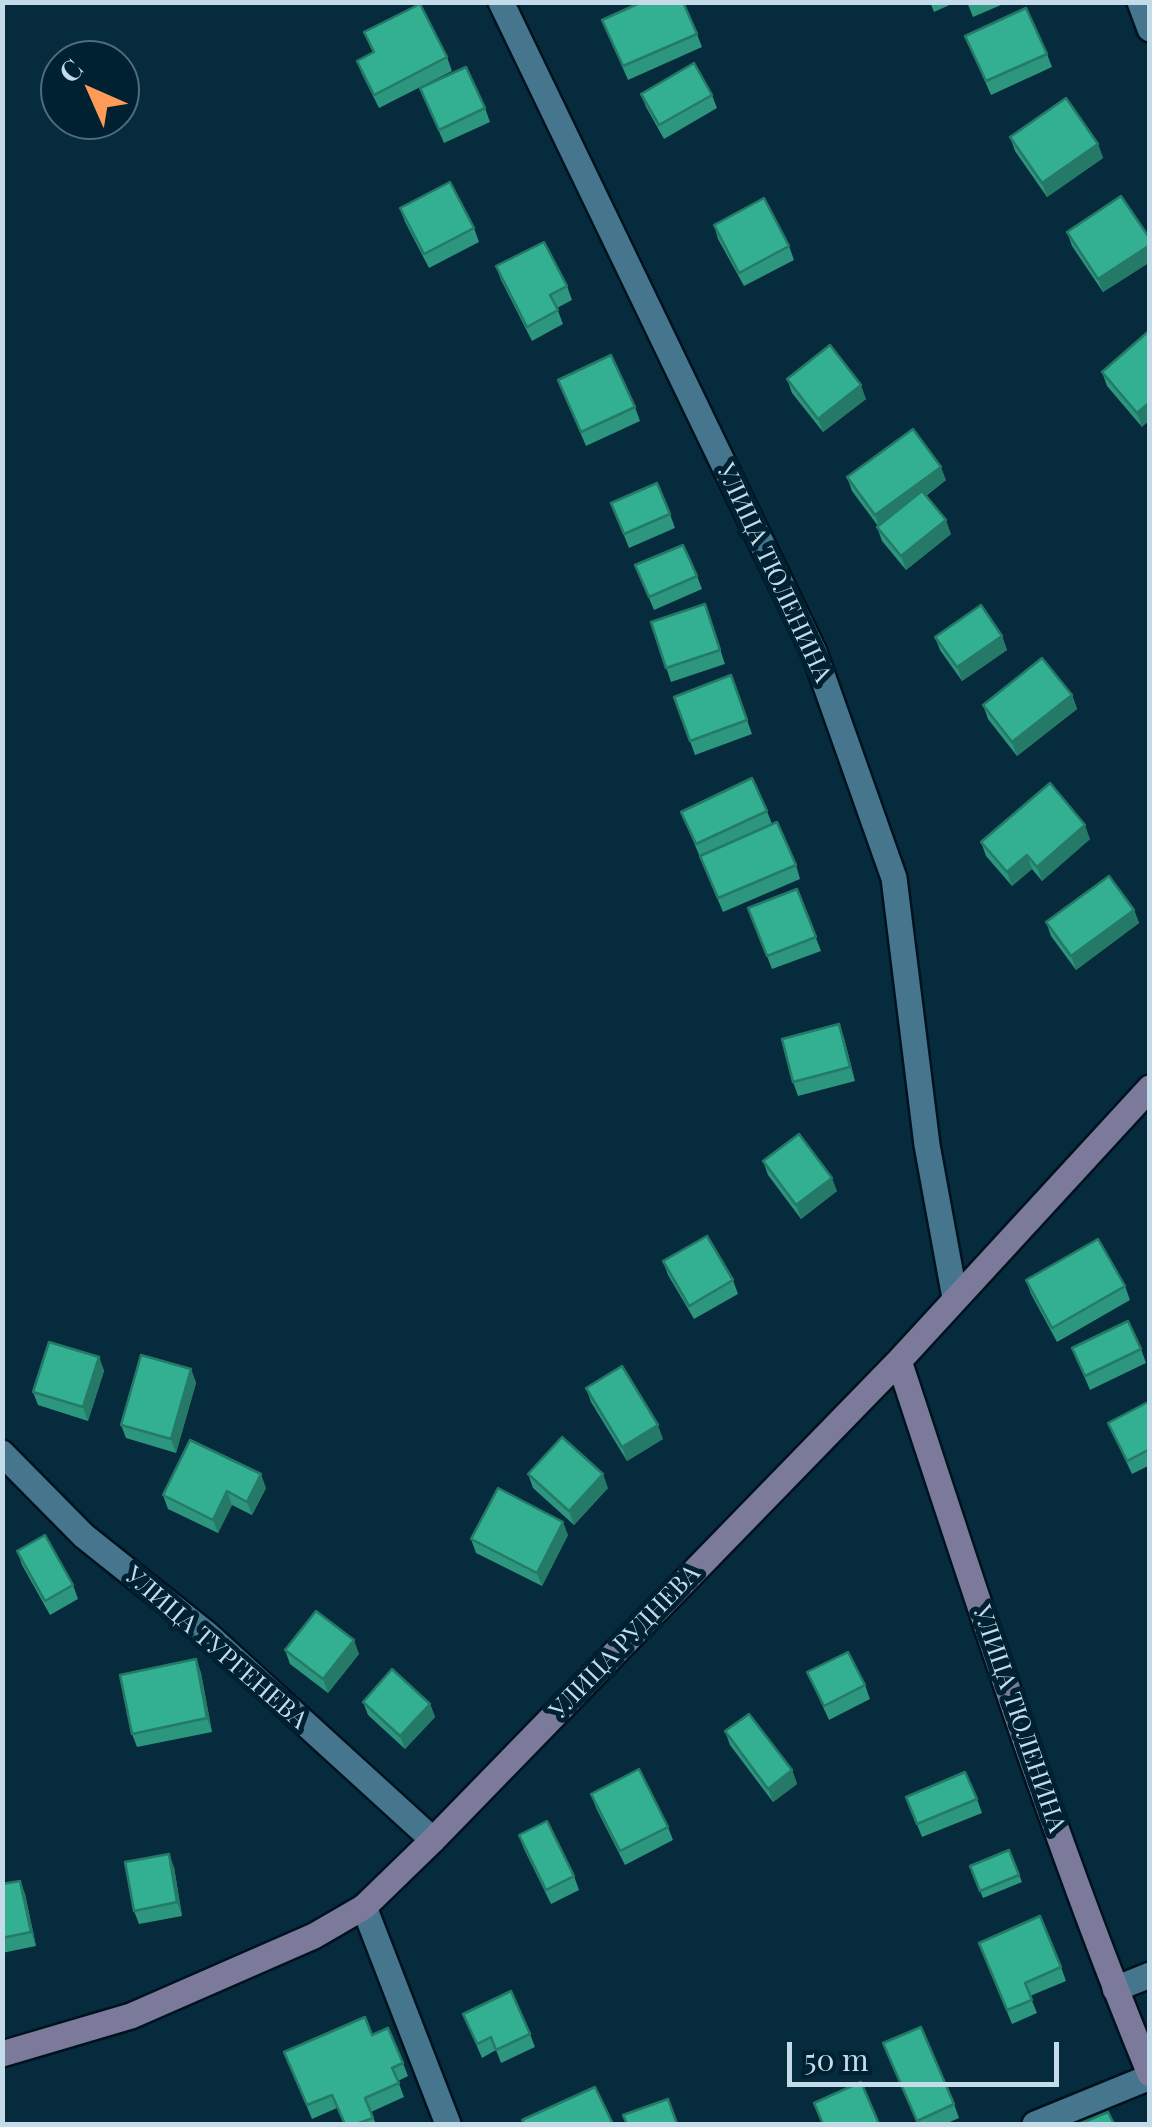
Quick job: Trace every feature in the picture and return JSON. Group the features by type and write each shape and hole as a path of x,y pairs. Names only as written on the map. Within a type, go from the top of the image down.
{"street":[{"name":"УЛИЦА ТЮЛЕНИНА","path":"500,2 814,652 894,878 927,1144 955,1298"},
{"path":"1140,2 1150,30"},
{"name":"УЛИЦА РУДНЕВА","path":"2,2054 131,2016 314,1936 364,1907 899,1361 1150,1088"},
{"name":"УЛИЦА ТЮЛЕНИНА","path":"899,1361 1019,1725 1114,1988 1150,2075"},
{"name":"УЛИЦА ТУРГЕНЕВА","path":"2,1453 84,1536 207,1634 433,1840"},
{"path":"364,1907 448,2124"},
{"path":"1114,1988 1150,1975"},
{"path":"1035,2124 1150,2075"}],"building":[{"path":"642,2 683,2 697,34 623,66 602,20"},
{"path":"420,4 447,57 374,95 357,61 374,52 364,32"},
{"path":"1026,8 1047,54 986,81 965,36"},
{"path":"694,63 712,95 659,125 641,94"},
{"path":"466,67 485,108 439,130 420,88"},
{"path":"1066,98 1098,144 1042,183 1010,137"},
{"path":"450,182 474,228 424,254 400,208"},
{"path":"1121,196 1150,239 1150,245 1098,279 1067,232"},
{"path":"764,198 789,246 739,273 714,225"},
{"path":"544,242 567,286 550,295 558,310 527,327 496,266"},
{"path":"1150,330 1150,402 1137,413 1102,372"},
{"path":"830,345 861,385 818,419 787,379"},
{"path":"611,355 635,407 581,432 558,380"},
{"path":"913,429 941,467 875,515 847,477"},
{"path":"657,483 670,514 624,534 611,503"},
{"path":"922,491 946,520 901,556 877,527"},
{"path":"683,545 697,576 649,597 635,565"},
{"path":"705,604 720,650 666,668 651,622"},
{"path":"981,605 1002,636 957,667 935,637"},
{"path":"1042,658 1072,695 1012,742 983,705"},
{"path":"731,675 747,720 690,741 674,697"},
{"path":"752,778 767,811 696,844 681,812"},
{"path":"1050,783 1085,825 1037,867 1027,855 1007,872 981,842"},
{"path":"777,822 796,865 718,898 700,856"},
{"path":"1109,876 1134,910 1071,956 1046,922"},
{"path":"797,889 816,937 767,956 748,908"},
{"path":"839,1024 850,1067 793,1082 782,1039"},
{"path":"799,1134 832,1178 796,1205 763,1161"},
{"path":"707,1236 733,1280 689,1306 663,1261"},
{"path":"1098,1239 1125,1286 1052,1328 1026,1280"},
{"path":"1128,1321 1141,1349 1085,1376 1072,1348"},
{"path":"49,1342 99,1357 83,1407 33,1392"},
{"path":"141,1355 191,1369 171,1439 121,1425"},
{"path":"622,1366 658,1425 622,1447 586,1388"},
{"path":"1150,1401 1150,1449 1127,1461 1108,1423"},
{"path":"562,1437 603,1474 569,1511 528,1474"},
{"path":"190,1440 261,1474 247,1502 227,1491 213,1520 163,1495"},
{"path":"498,1488 563,1522 537,1573 471,1539"},
{"path":"45,1535 73,1585 45,1601 17,1551"},
{"path":"316,1611 354,1640 323,1679 285,1650"},
{"path":"848,1652 865,1685 824,1706 807,1672"},
{"path":"196,1659 207,1718 132,1734 120,1675"},
{"path":"392,1669 430,1704 400,1736 363,1702"},
{"path":"749,1714 792,1770 768,1789 725,1731"},
{"path":"639,1769 668,1827 620,1851 591,1794"},
{"path":"965,1772 977,1799 917,1824 906,1797"},
{"path":"547,1821 574,1876 546,1890 519,1835"},
{"path":"1009,1850 1019,1875 980,1891 970,1866"},
{"path":"169,1854 177,1902 134,1911 125,1862"},
{"path":"20,1881 31,1932 2,1938 2,1884"},
{"path":"1040,1916 1061,1967 1025,1983 1032,2000 1007,2010 979,1943"},
{"path":"511,1991 530,2034 496,2050 491,2037 477,2044 463,2014"},
{"path":"365,2017 372,2035 388,2028 403,2063 392,2068 399,2083 365,2098 373,2118 345,2124 332,2095 307,2105 284,2052"},
{"path":"921,2027 954,2104 917,2121 883,2043"},
{"path":"861,2082 879,2124 823,2124 814,2103"},
{"path":"595,2087 613,2124 524,2124 522,2120"},
{"path":"668,2099 677,2124 627,2124 623,2115"},
{"path":"1108,2112 1114,2124 1079,2124"}]}
